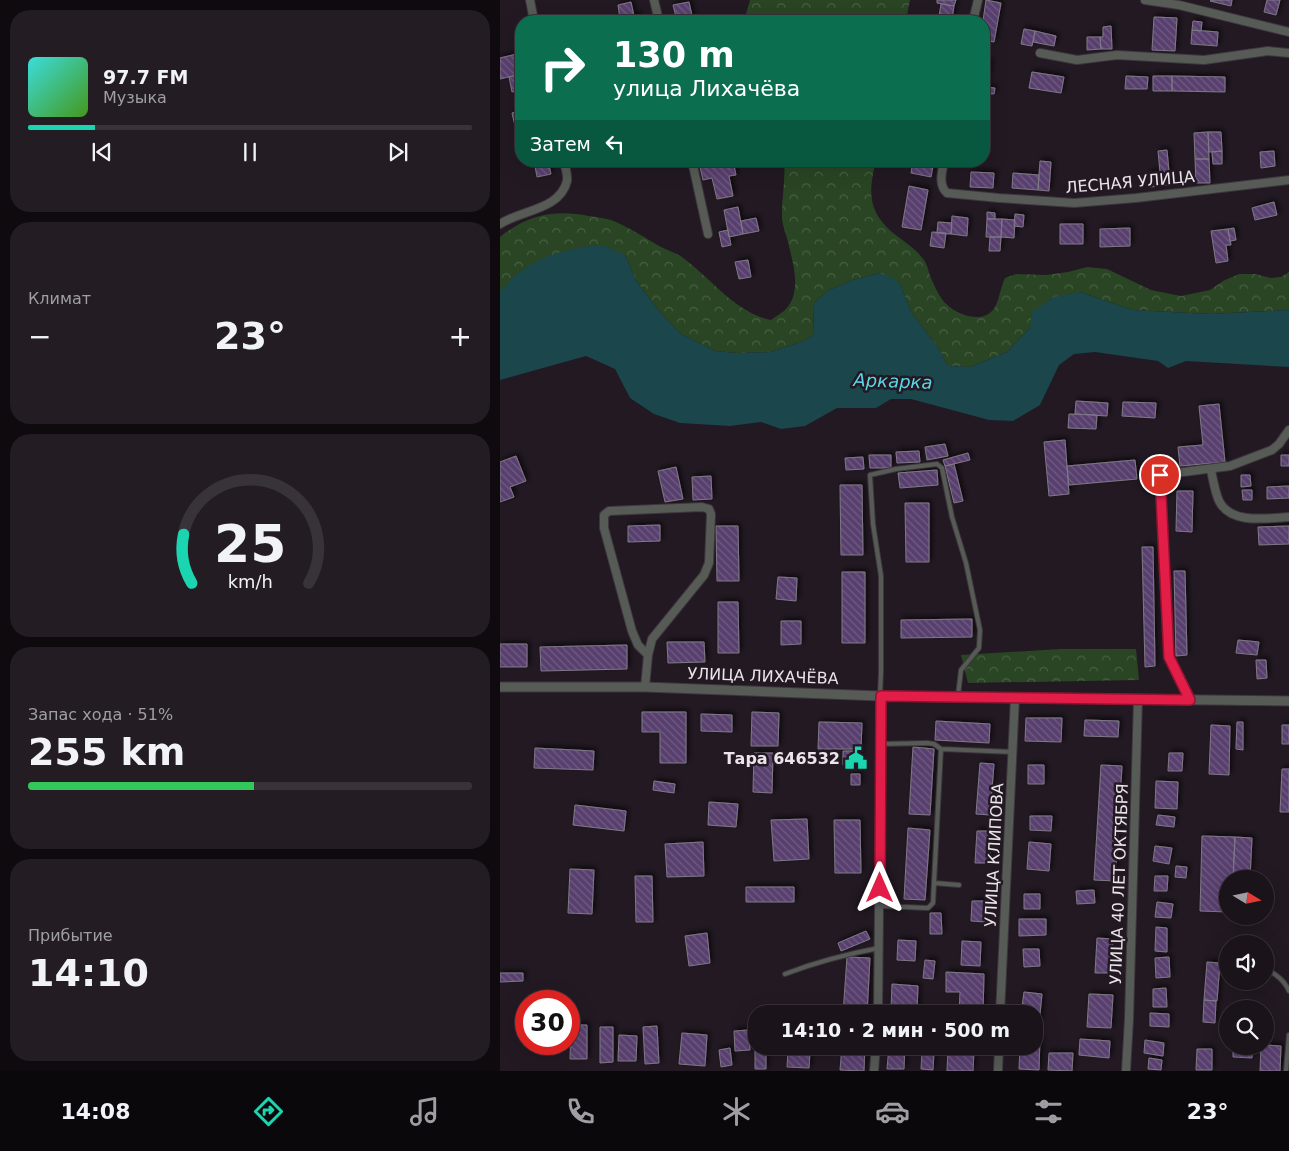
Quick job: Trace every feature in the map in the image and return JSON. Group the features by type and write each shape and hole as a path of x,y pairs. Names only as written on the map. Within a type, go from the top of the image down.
{"street":[{"path":"530,0 533,15"},
{"path":"654,0 658,15"},
{"path":"974,15 978,0"},
{"path":"1145,0 1180,3 1289,32"},
{"path":"1040,53 1077,60 1117,55 1204,60 1268,51 1289,53"},
{"path":"500,224 542,207 561,194 568,179 565,167"},
{"path":"693,167 708,234"},
{"name":"ЛЕСНАЯ УЛИЦА","path":"943,167 941,182 943,189 948,193 1074,203 1136,198 1289,180"},
{"path":"1190,700 1169,657 1160,475 1211,470 1230,466 1272,450 1289,430"},
{"path":"1211,470 1219,501 1228,511 1249,518 1289,517"},
{"path":"645,687 648,655 652,639 704,575 709,563 711,514 709,509 702,507 609,511 604,515 604,528 632,631 638,645 648,655"},
{"name":"УЛИЦА ЛИХАЧЁВА","path":"500,687 645,687 880,696 1289,701"},
{"path":"878,1005 880,696"},
{"name":"УЛИЦА КЛИПОВА","path":"1000,1005 1015,697"},
{"name":"УЛИЦА 40 ЛЕТ ОКТЯБРЯ","path":"1126,1071 1138,699"},
{"path":"874,1071 875,1055"},
{"path":"998,1071 999,1055"}],"lane":[{"path":"880,696 881,576 873,524 870,475 896,469 937,464 942,468 952,517 966,563 980,630 979,648 961,670 958,697"},
{"path":"881,744 926,743 934,744 940,749 1013,752"},
{"path":"880,906 928,908 933,904 940,749"},
{"path":"934,883 959,884"},
{"path":"785,974 810,964 879,948"},
{"path":"1274,973 1287,986 1289,991"},
{"path":"1286,1071 1289,1035"}],"green space":[{"path":"750,0 910,0 907,15 746,15"},
{"path":"784,167 874,167 871,194 876,212 881,220 924,260 939,294 947,305 968,316 981,317 993,310 1005,278 1016,274 1046,275 1087,267 1107,269 1151,290 1181,296 1210,290 1223,281 1239,274 1255,274 1271,278 1281,277 1289,272 1289,310 1211,314 1132,310 1080,292 1030,328 1007,352 970,367 948,366 938,348 911,312 900,284 879,273 853,280 827,291 814,303 813,335 806,340 771,352 736,353 715,351 681,334 658,310 637,282 625,255 500,291 500,237 520,223 531,219 553,214 576,214 611,220 679,255 733,301 757,316 771,320 790,304 795,287 794,269 782,219"},
{"path":"1060,649 1136,649 1139,680 968,683 961,655"}],"water":[{"name":"Аркарка","path":"602,245 625,255 637,282 658,310 681,334 715,351 736,353 771,352 806,340 813,335 814,303 827,291 853,280 879,273 891,277 900,284 911,312 938,348 948,366 970,367 1007,352 1030,328 1032,312 1054,297 1080,292 1132,310 1211,314 1289,310 1289,367 1186,361 1168,368 1158,361 1095,352 1074,354 1059,365 1040,405 1013,421 989,420 911,399 891,399 876,408 837,408 805,426 781,429 761,422 730,426 680,423 654,414 630,398 615,369 586,356 500,380 500,291 526,267 546,257 568,250"}],"building":[{"path":"937,0 956,0 954,6 937,3"},
{"path":"986,0 1001,3 994,42 990,41 990,15 984,15"},
{"path":"1211,0 1232,0 1231,6"},
{"path":"1267,0 1280,0 1276,15 1264,12"},
{"path":"631,2 634,15 619,15 618,5"},
{"path":"689,2 692,15 676,15 673,5"},
{"path":"941,4 954,6 953,15 939,15"},
{"path":"1154,17 1177,18 1175,51 1152,50"},
{"path":"1193,21 1202,22 1201,31 1192,30"},
{"path":"1111,26 1112,49 1101,49 1100,37 1103,37 1103,27"},
{"path":"1024,29 1035,31 1032,46 1021,44"},
{"path":"1192,30 1218,32 1217,46 1191,44"},
{"path":"1035,31 1056,36 1054,46 1033,42"},
{"path":"1087,37 1100,37 1101,49 1087,50"},
{"path":"515,54 515,75 500,79 500,58"},
{"path":"1032,72 1064,77 1061,93 1029,88"},
{"path":"515,76 515,91 512,92 509,77"},
{"path":"1126,76 1148,77 1147,89 1125,89"},
{"path":"1153,76 1172,76 1172,91 1153,91"},
{"path":"1172,76 1225,77 1225,92 1172,91"},
{"path":"990,87 995,88 994,94 990,94"},
{"path":"515,112 515,126 512,113"},
{"path":"1208,132 1221,132 1222,151 1209,152"},
{"path":"1208,132 1209,159 1195,159 1194,133"},
{"path":"1167,150 1169,172 1160,172 1158,151"},
{"path":"1222,151 1222,164 1213,164 1212,152"},
{"path":"1274,151 1275,166 1261,168 1260,152"},
{"path":"1195,159 1209,159 1210,183 1196,183"},
{"path":"1040,161 1051,162 1049,191 1038,190"},
{"path":"535,167 549,167 551,174 537,177"},
{"path":"700,167 734,167 736,175 729,176 733,196 717,199 712,178 703,180"},
{"path":"912,167 933,167 931,177 911,173"},
{"path":"971,172 994,173 993,188 970,187"},
{"path":"1160,172 1169,172 1170,185 1161,186"},
{"path":"1160,172 1161,186 1150,187 1149,173"},
{"path":"1013,173 1039,175 1038,190 1012,188"},
{"path":"909,186 928,190 921,230 902,227"},
{"path":"1274,202 1277,215 1255,220 1252,208"},
{"path":"738,207 743,234 729,237 724,210"},
{"path":"987,212 995,213 995,219 987,219"},
{"path":"1015,214 1024,215 1023,227 1014,226"},
{"path":"952,216 968,218 967,236 951,234"},
{"path":"756,218 759,231 743,234 741,221"},
{"path":"987,219 1002,219 1001,237 986,237"},
{"path":"1002,219 1015,220 1014,238 1001,237"},
{"path":"938,222 952,223 951,234 937,233"},
{"path":"1060,224 1083,224 1083,244 1060,244"},
{"path":"1130,228 1130,246 1100,247 1100,229"},
{"path":"1234,228 1236,240 1230,241 1228,229"},
{"path":"1228,229 1231,245 1226,245 1228,261 1216,263 1211,231"},
{"path":"728,230 731,245 722,247 719,232"},
{"path":"932,232 946,233 944,248 930,246"},
{"path":"990,237 1001,237 1000,251 989,251"},
{"path":"748,260 751,277 739,279 735,262"},
{"path":"1076,401 1108,403 1107,416 1075,414"},
{"path":"1123,402 1156,403 1155,418 1122,416"},
{"path":"1219,404 1225,462 1180,466 1178,447 1203,445 1199,406"},
{"path":"1069,414 1097,415 1096,429 1068,428"},
{"path":"1065,440 1069,494 1049,496 1044,442"},
{"path":"945,444 948,456 927,460 925,447"},
{"path":"919,451 920,462 897,463 896,452"},
{"path":"968,453 970,460 945,466 943,460"},
{"path":"869,455 891,455 891,468 870,468"},
{"path":"1281,455 1289,455 1289,466 1281,466"},
{"path":"516,456 526,481 510,487 514,497 500,502 500,462"},
{"path":"863,457 864,469 846,470 845,458"},
{"path":"1135,460 1137,479 1069,485 1067,466"},
{"path":"954,464 963,501 954,503 945,466"},
{"path":"676,467 683,499 665,502 658,471"},
{"path":"937,470 938,485 900,488 898,473"},
{"path":"1241,475 1250,475 1251,486 1241,487"},
{"path":"711,476 712,499 693,500 692,477"},
{"path":"840,485 862,485 863,555 841,555"},
{"path":"1289,486 1289,498 1267,499 1267,487"},
{"path":"1242,490 1252,490 1252,500 1243,500"},
{"path":"1177,491 1193,491 1192,532 1176,531"},
{"path":"905,503 929,503 929,562 906,562"},
{"path":"660,525 660,541 628,542 628,526"},
{"path":"716,526 738,526 739,581 717,581"},
{"path":"1289,526 1289,544 1259,545 1258,527"},
{"path":"1142,547 1153,547 1155,666 1145,667"},
{"path":"1174,571 1185,571 1187,655 1176,656"},
{"path":"842,572 865,572 865,643 842,643"},
{"path":"778,577 797,578 796,601 776,599"},
{"path":"718,602 738,602 739,653 718,653"},
{"path":"972,619 972,637 901,638 901,620"},
{"path":"781,621 801,621 801,644 781,645"},
{"path":"1238,640 1259,642 1257,655 1236,653"},
{"path":"667,642 704,642 705,662 668,663"},
{"path":"500,644 527,644 527,667 500,667"},
{"path":"627,645 627,669 541,671 540,647"},
{"path":"1256,660 1266,660 1267,678 1257,679"},
{"path":"642,712 686,712 686,763 660,763 660,732 642,732"},
{"path":"752,712 779,713 778,746 751,746"},
{"path":"701,714 732,715 732,732 701,731"},
{"path":"1026,718 1062,718 1061,742 1025,741"},
{"path":"1085,720 1119,721 1118,737 1084,736"},
{"path":"936,721 990,724 989,743 935,740"},
{"path":"819,722 862,723 861,749 818,749"},
{"path":"1237,722 1243,722 1243,750 1236,749"},
{"path":"1211,725 1230,726 1229,775 1209,774"},
{"path":"1282,725 1289,725 1289,744 1282,744"},
{"path":"913,747 934,749 930,815 909,814"},
{"path":"535,748 594,751 593,770 534,768"},
{"path":"843,751 860,751 860,765 843,765"},
{"path":"754,753 773,753 772,793 753,792"},
{"path":"1169,753 1183,753 1182,771 1168,771"},
{"path":"980,763 994,764 990,815 976,814"},
{"path":"1028,765 1044,765 1044,784 1028,784"},
{"path":"1101,765 1122,766 1115,881 1094,880"},
{"path":"1282,769 1289,769 1289,812 1280,812"},
{"path":"851,774 860,774 860,785 851,785"},
{"path":"654,781 675,784 674,793 653,790"},
{"path":"1156,781 1178,782 1177,809 1155,808"},
{"path":"709,802 738,804 736,827 708,825"},
{"path":"575,805 626,811 624,831 573,825"},
{"path":"1158,815 1175,817 1174,827 1156,825"},
{"path":"1030,816 1052,816 1051,831 1030,830"},
{"path":"807,819 809,859 774,861 771,820"},
{"path":"834,820 860,820 861,873 835,873"},
{"path":"908,828 930,830 925,900 904,899"},
{"path":"977,831 991,831 990,863 975,863"},
{"path":"1202,836 1235,837 1233,870 1219,870 1219,912 1200,911"},
{"path":"1235,837 1252,838 1250,870 1233,870"},
{"path":"703,842 704,876 667,877 665,844"},
{"path":"1029,842 1051,844 1049,871 1027,869"},
{"path":"1155,846 1172,848 1169,864 1153,861"},
{"path":"1176,866 1187,867 1186,878 1175,877"},
{"path":"570,869 594,870 592,914 568,913"},
{"path":"635,876 652,876 653,922 636,922"},
{"path":"1155,876 1168,876 1167,891 1154,891"},
{"path":"746,887 794,887 794,902 746,902"},
{"path":"1094,890 1095,903 1077,904 1076,891"},
{"path":"1024,894 1040,894 1040,909 1024,909"},
{"path":"972,901 986,901 985,922 971,921"},
{"path":"1157,902 1173,904 1171,918 1155,917"},
{"path":"930,913 941,913 942,934 930,934"},
{"path":"1019,919 1046,919 1046,935 1019,936"},
{"path":"1156,927 1167,928 1167,952 1155,951"},
{"path":"866,931 870,939 841,951 838,943"},
{"path":"707,933 710,963 689,966 685,936"},
{"path":"1097,938 1113,939 1111,973 1095,973"},
{"path":"898,940 916,941 915,961 897,960"},
{"path":"962,941 981,942 980,966 961,965"},
{"path":"1023,949 1039,949 1040,966 1024,967"},
{"path":"847,957 870,958 867,1005 844,1005"},
{"path":"1169,957 1170,977 1156,978 1155,958"},
{"path":"925,960 935,961 933,979 923,978"},
{"path":"1207,962 1219,963 1217,1001 1204,1000"},
{"path":"946,972 984,974 983,1005 959,1005 960,992 946,992"},
{"path":"500,973 523,973 523,981 500,982"},
{"path":"892,984 918,986 917,1005 891,1005"},
{"path":"1166,988 1167,1007 1153,1007 1153,989"},
{"path":"1024,992 1042,994 1041,1005 1022,1005"},
{"path":"1089,994 1113,995 1111,1028 1087,1027"},
{"path":"1204,1000 1216,1001 1215,1023 1203,1022"},
{"path":"1150,1013 1169,1014 1169,1027 1150,1026"},
{"path":"580,1025 587,1025 587,1059 570,1059 570,1055 580,1055"},
{"path":"657,1026 659,1063 645,1064 643,1027"},
{"path":"600,1027 613,1027 613,1062 600,1063"},
{"path":"748,1030 748,1050 735,1051 734,1031"},
{"path":"682,1033 707,1035 705,1066 679,1064"},
{"path":"619,1035 637,1036 636,1061 618,1061"},
{"path":"1080,1039 1110,1041 1109,1058 1079,1055"},
{"path":"1145,1040 1164,1043 1163,1056 1144,1053"},
{"path":"1274,1046 1281,1046 1280,1071 1260,1071 1261,1055 1274,1055"},
{"path":"730,1048 732,1065 721,1067 719,1050"},
{"path":"1197,1049 1212,1049 1212,1070 1196,1070"},
{"path":"1049,1053 1073,1053 1072,1071 1048,1070"},
{"path":"755,1055 766,1055 766,1069 755,1069"},
{"path":"788,1055 810,1055 809,1068 787,1067"},
{"path":"841,1055 865,1055 864,1071 840,1070"},
{"path":"888,1055 905,1055 904,1069 887,1069"},
{"path":"922,1055 934,1055 933,1070 921,1069"},
{"path":"948,1055 974,1055 973,1071 947,1071"},
{"path":"1020,1055 1039,1055 1039,1070 1019,1069"},
{"path":"1233,1055 1252,1055 1252,1058 1233,1057"},
{"path":"1149,1058 1162,1060 1161,1070 1148,1069"}],"place":[{"name":"Тара 646532","path":"856,758"}],"route":[{"path":"880,888 881,696 1190,700 1169,657 1160,475"}]}
